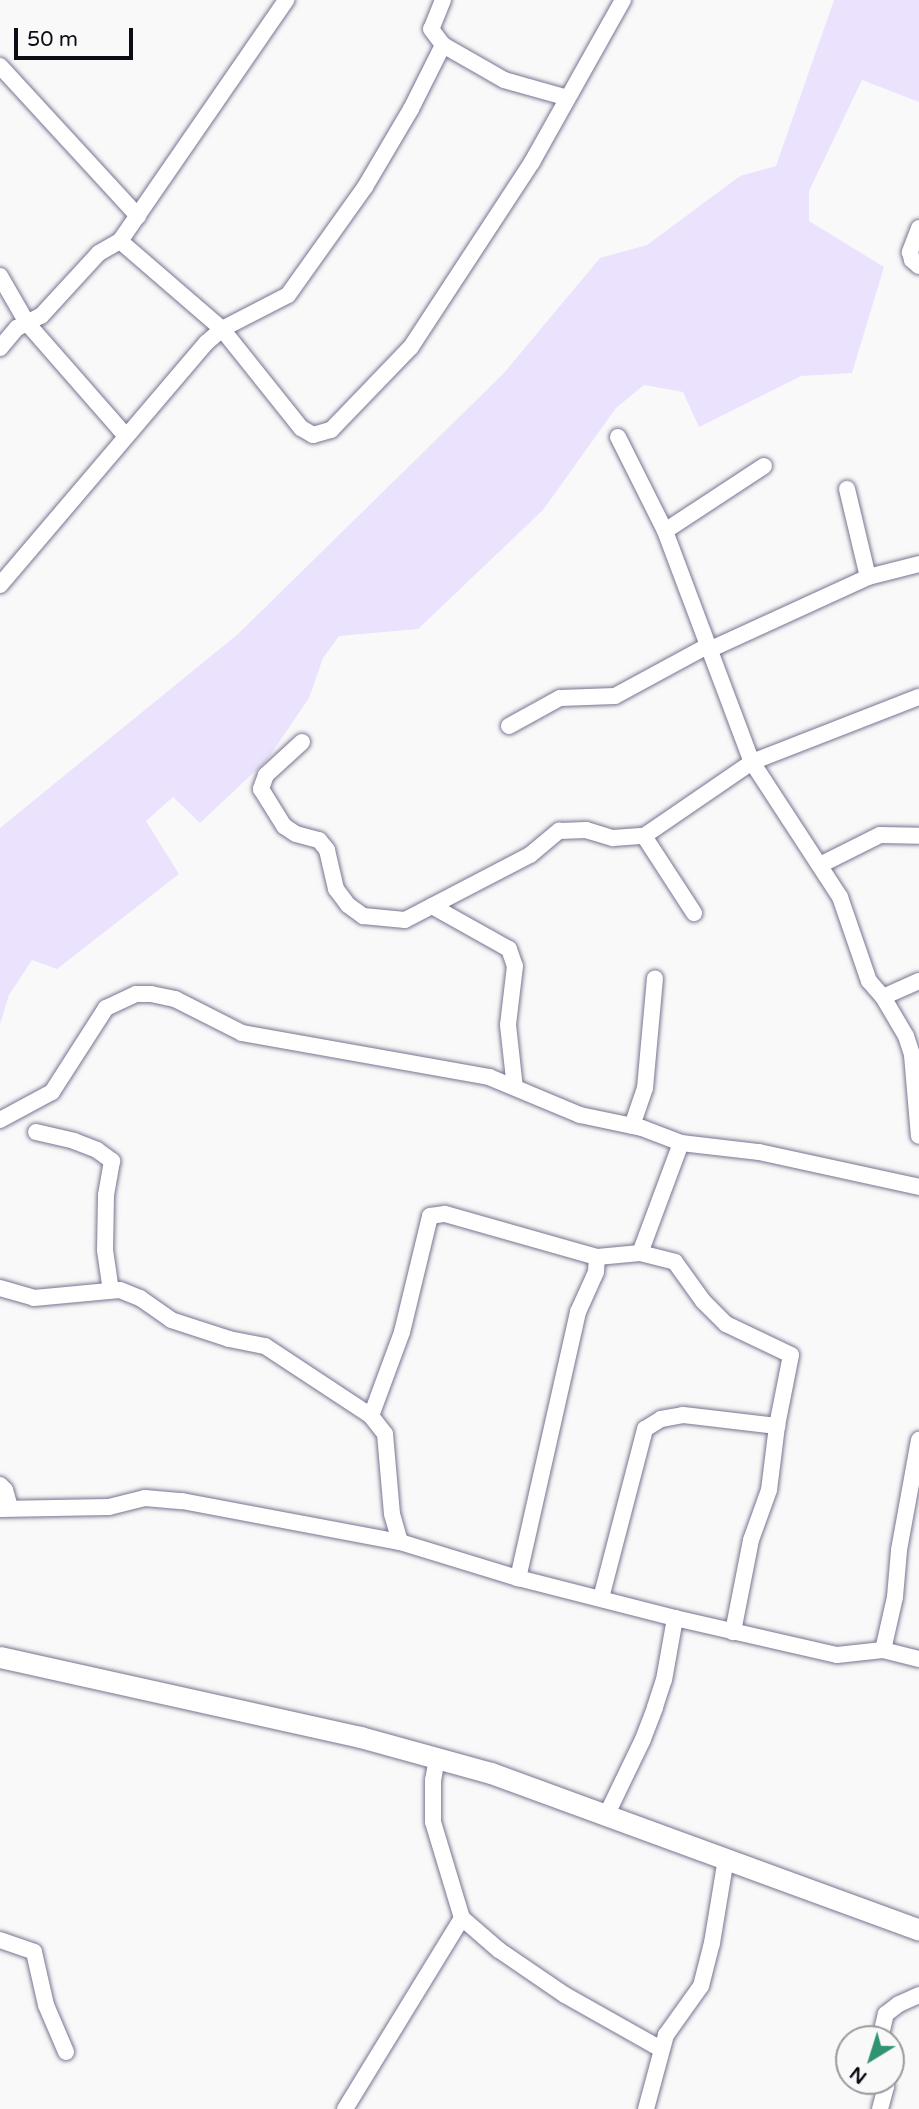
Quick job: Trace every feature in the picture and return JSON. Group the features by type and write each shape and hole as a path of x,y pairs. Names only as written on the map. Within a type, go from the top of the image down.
{"street":[{"path":"0,348 17,328 41,316 99,253 120,241 286,0"},
{"path":"443,0 431,29 443,45 504,80 568,98"},
{"path":"120,241 222,330 300,428 313,435 331,430 411,347 532,162 624,0"},
{"path":"0,585 206,343 222,330 288,295 365,187 411,109 443,45"},
{"path":"0,66 138,216"},
{"path":"919,228 910,252 912,260 919,266"},
{"path":"0,276 27,323 125,435"},
{"path":"618,437 665,531 752,762 820,865 844,907 869,981 883,997 906,1036 918,1096 919,1136"},
{"path":"665,531 764,466"},
{"path":"848,489 868,577"},
{"path":"509,726 560,698 615,696 710,647 868,577 919,564"},
{"path":"302,741 266,775 261,789 284,826 296,834 319,840 327,850 336,889 348,905 363,916 405,920 530,855 559,831 586,830 612,838 644,836 752,762 919,697"},
{"path":"820,865 880,835 919,836"},
{"path":"644,836 694,913"},
{"path":"432,906 509,949 514,966 508,1025 515,1088"},
{"path":"632,1126 645,1088 655,978"},
{"path":"883,997 919,981"},
{"path":"0,1120 52,1092 106,1008 136,994 175,999 242,1033 489,1077 580,1115 632,1126 681,1143 759,1152 919,1187"},
{"path":"36,1132 74,1141 97,1150 113,1161 106,1195 105,1251 111,1291"},
{"path":"640,1253 681,1143"},
{"path":"371,1416 402,1332 430,1216 446,1214 597,1257 640,1253 674,1262 703,1301 726,1325 791,1355 777,1426 769,1490 751,1540 733,1632"},
{"path":"518,1578 578,1312 596,1272 597,1257"},
{"path":"0,1288 34,1298 120,1290 140,1298 171,1320 229,1339 265,1346 371,1416 385,1434 392,1514 400,1542"},
{"path":"601,1598 645,1429 661,1419 682,1415 777,1426"},
{"path":"884,1650 895,1597 899,1550 919,1440"},
{"path":"0,1485 5,1490 5,1509 109,1507 145,1498 182,1501 400,1542 518,1578 837,1655 884,1650 919,1659"},
{"path":"606,1816 643,1739 655,1707 664,1680 675,1618"},
{"path":"0,1657 360,1737 491,1773 696,1851 726,1858 919,1930"},
{"path":"437,1758 433,1780 433,1822 462,1918 499,1950 565,1995 661,2049"},
{"path":"646,2109 666,2035 701,1986 712,1943 726,1858"},
{"path":"345,2109 462,1918"},
{"path":"0,1940 34,1952 46,2005 66,2052"},
{"path":"884,2025 887,2014 899,2004 919,1995"}],"shaded area":[{"path":"834,0 919,0 919,102 862,80 809,191 809,221 884,267 852,373 801,376 699,427 683,392 644,385 616,408 543,510 418,629 339,636 323,658 309,698 267,760 200,823 173,797 146,821 179,874 57,969 32,960 9,995 0,1024 0,828 238,634 503,374 600,258 647,245 740,176 776,166"}]}
